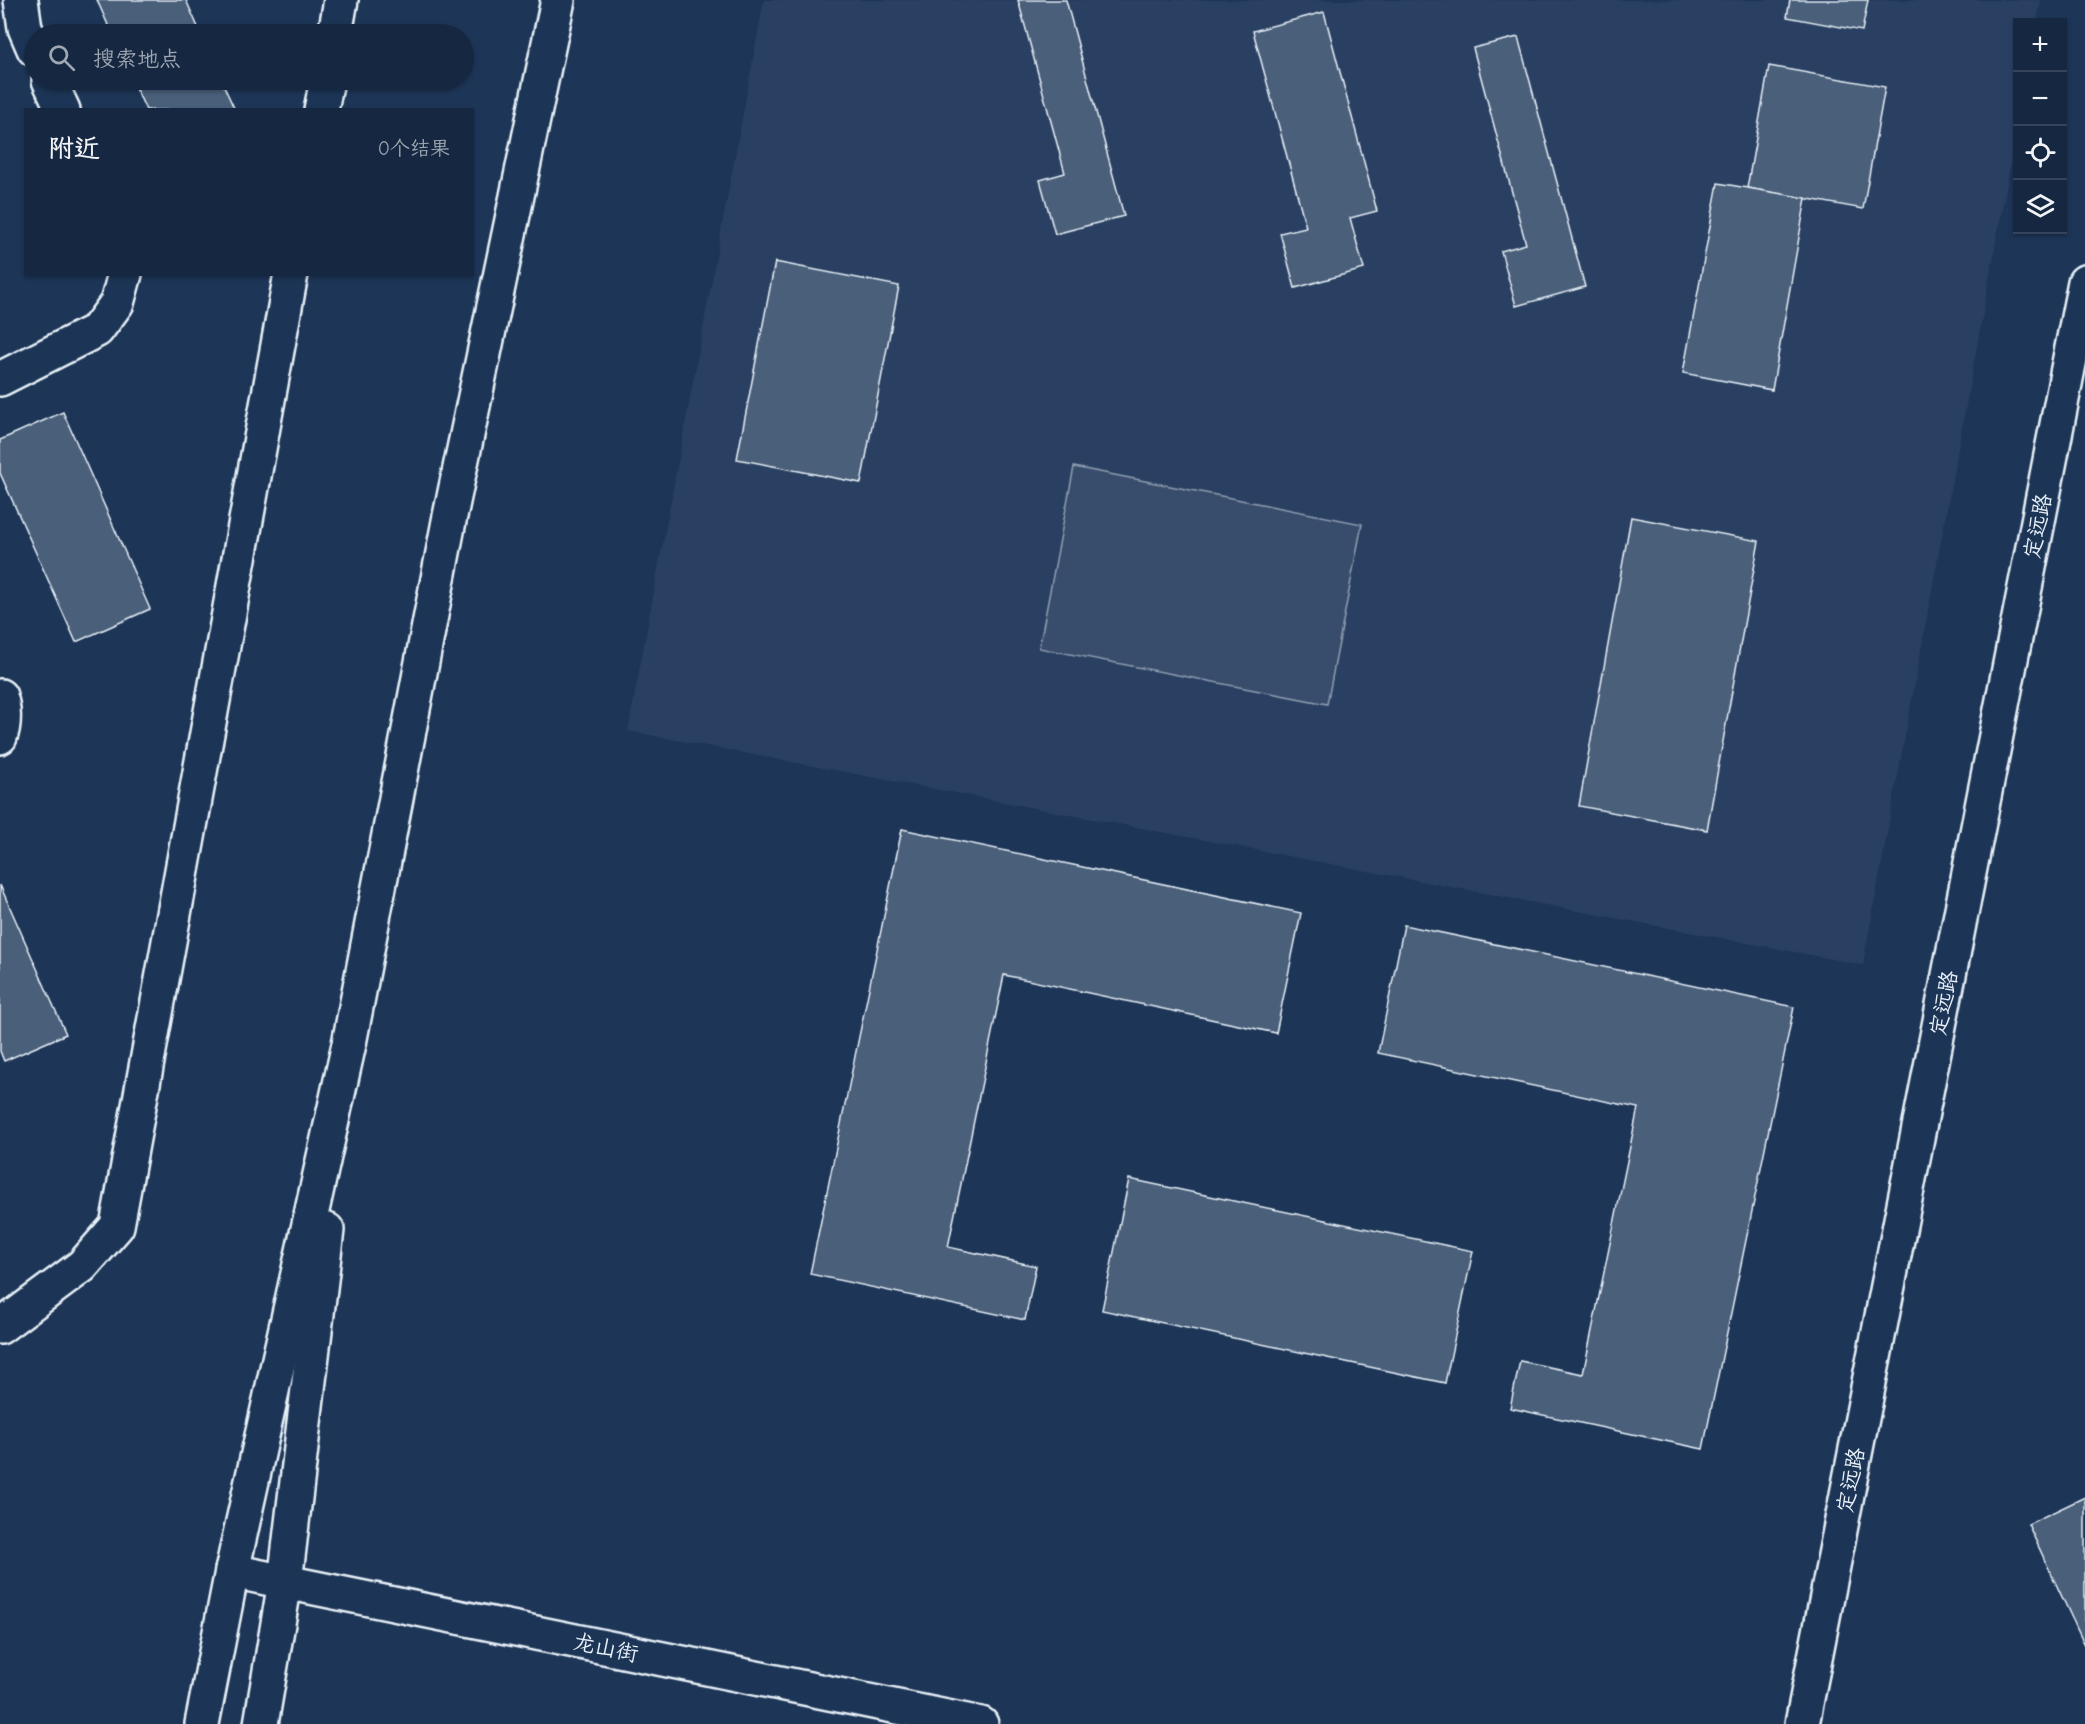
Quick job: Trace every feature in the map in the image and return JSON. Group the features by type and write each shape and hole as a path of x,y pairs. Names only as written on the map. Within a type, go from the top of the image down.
{"main road":[{"path":"21,0 24,24"},
{"path":"337,24 341,0"},
{"path":"202,1724 231,1571 349,1044 449,521 558,0"},
{"path":"54,90 62,108"},
{"path":"321,108 325,90"},
{"path":"0,379 97,330 117,303 124,276"},
{"path":"0,1327 82,1266 117,1226 291,276"},
{"name":"定远路","path":"1802,1724 2085,282"},
{"path":"0,696 3,704 3,729 0,737"},
{"path":"261,1724 285,1582 349,1044"},
{"name":"龙山街","path":"231,1571 981,1724"}],"shaded area":[{"path":"764,0 2041,0 2038,18 2013,18 2013,150 1863,965 628,731"},
{"path":"1074,467 1362,524 1327,704 1039,648"}],"building":[{"path":"97,0 186,0 197,24 108,24"},
{"path":"1018,0 1066,0 1124,216 1055,234 1040,180 1065,173"},
{"path":"1790,0 1868,0 1862,31 1787,17"},
{"path":"1324,12 1377,211 1350,218 1364,269 1295,288 1280,233 1306,227 1253,31"},
{"path":"1518,37 1585,287 1516,306 1501,251 1526,244 1473,48"},
{"path":"1769,66 1885,87 1863,209 1747,188"},
{"path":"137,90 226,90 234,108 145,108"},
{"path":"1718,183 1806,198 1772,390 1683,373"},
{"path":"775,262 899,286 861,483 737,459"},
{"path":"63,412 150,609 76,642 0,473 0,440"},
{"path":"1631,517 1759,541 1707,830 1579,806"},
{"path":"902,829 1301,913 1276,1033 1004,975 948,1247 1036,1266 1025,1320 810,1274"},
{"path":"0,885 66,1034 4,1061 0,1051"},
{"path":"1404,925 1794,1007 1703,1449 1510,1408 1520,1361 1583,1374 1638,1108 1378,1053"},
{"path":"1129,1179 1473,1251 1445,1383 1102,1310"},
{"path":"2085,1497 2085,1646 2028,1524"}]}
